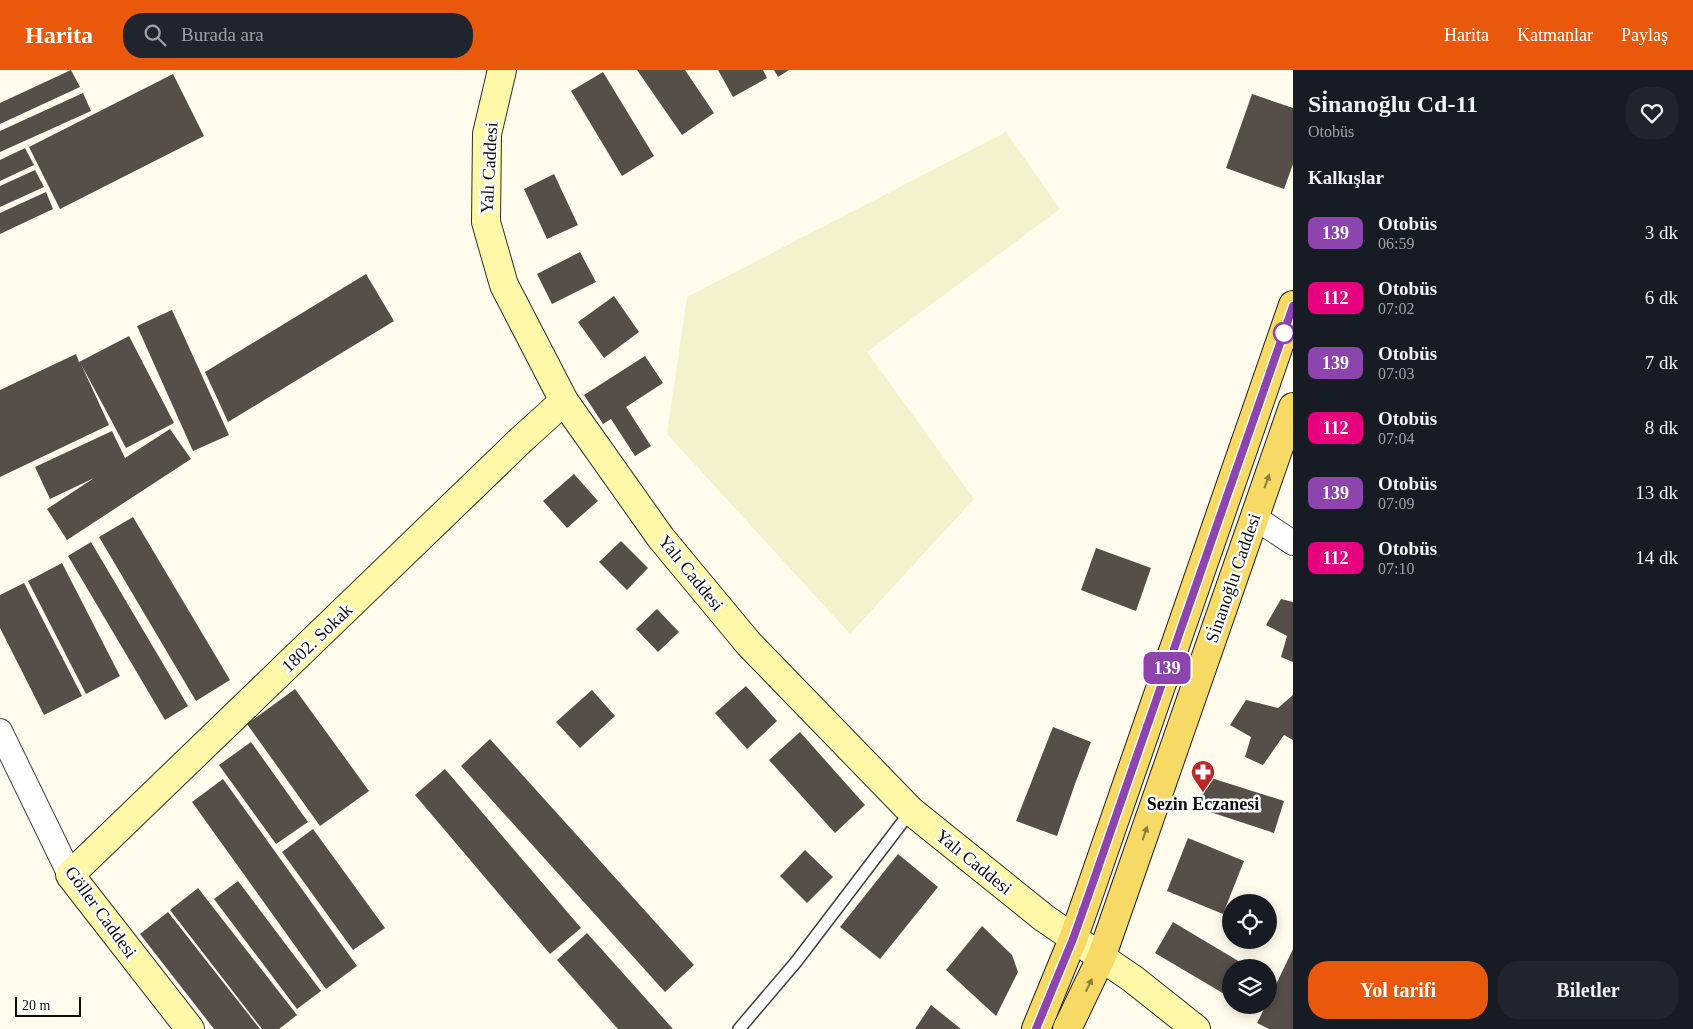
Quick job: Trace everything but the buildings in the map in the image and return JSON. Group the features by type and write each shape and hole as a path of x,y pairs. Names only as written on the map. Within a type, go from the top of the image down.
{"main road":[{"name":"Si̇nanoğlu Caddesi","path":"1036,1029 1073,939 1293,306"},
{"name":"Si̇nanoğlu Caddesi","path":"1067,1029 1101,958 1293,407"}],"street":[{"name":"Yalı Caddesi","path":"502,70 487,134 486,222 504,285 564,401 662,538 749,644 911,811 1044,918 1133,979 1196,1029"},
{"name":"1802. Sokak","path":"70,875 522,439 564,401"},
{"path":"1254,517 1293,543"},
{"name":"Göller Caddesi","path":"0,731 70,875 190,1029"}],"lane":[{"path":"738,1029 796,962 911,811"}],"shaded area":[{"path":"1006,132 1060,209 867,352 974,499 850,634 667,434 687,297"}],"bus line":[{"name":"139","path":"1036,1029 1073,939 1293,306"}],"place":[{"name":"Sezin Eczanesi","path":"1203,793"}]}
